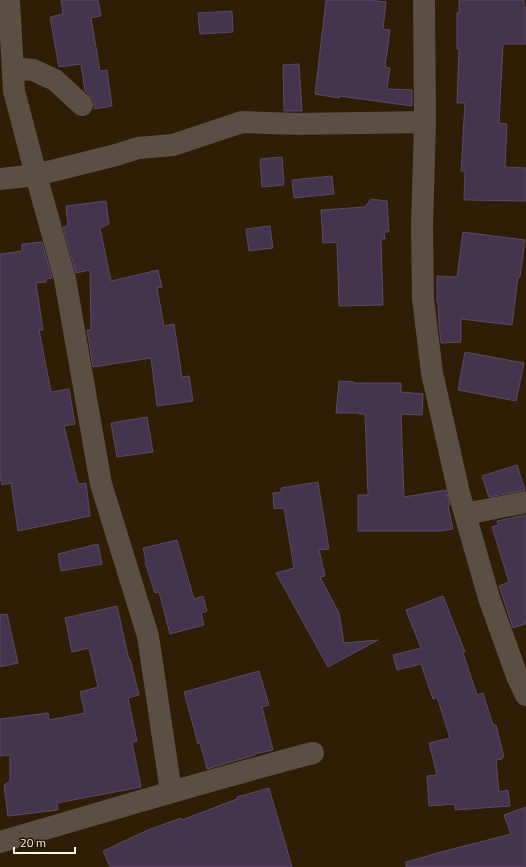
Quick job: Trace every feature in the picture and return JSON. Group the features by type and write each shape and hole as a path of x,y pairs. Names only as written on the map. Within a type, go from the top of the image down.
{"street":[{"path":"10,0 14,91 65,279 101,484 148,636 172,792"},
{"path":"424,0 425,122 422,227 423,298 432,373 459,493 489,598 517,676 526,695"},
{"path":"13,68 33,70 55,80 82,105"},
{"path":"0,179 36,175 138,148 173,145 242,122 297,124 425,122"},
{"path":"465,514 526,502"},
{"path":"0,842 265,765 313,753"}],"building":[{"path":"61,0 98,0 101,16 91,18 100,71 107,70 112,106 94,109 94,101 85,91 81,64 59,67 50,17 63,14"},
{"path":"326,0 368,0 386,2 383,29 390,30 385,67 390,68 387,89 412,90 412,106 315,94"},
{"path":"459,0 524,0 524,7 526,7 526,44 503,44 499,123 507,124 505,167 526,168 526,201 464,200 465,171 461,171 465,103 457,103 459,49 457,49 457,13 459,13"},
{"path":"232,11 233,32 200,34 198,13"},
{"path":"299,64 302,111 284,111 283,65"},
{"path":"282,157 284,185 262,187 260,159"},
{"path":"332,176 334,194 294,198 292,180"},
{"path":"371,199 387,201 389,232 384,232 385,239 381,239 383,305 339,306 337,242 323,243 321,210 365,207"},
{"path":"106,201 109,224 100,228 111,281 158,270 162,287 157,288 164,326 174,324 182,377 189,376 193,401 157,406 151,358 93,367 87,330 91,330 90,270 76,273 63,227 68,226 66,206"},
{"path":"270,226 273,248 249,251 246,229"},
{"path":"463,232 525,240 520,277 518,277 512,325 461,319 461,342 441,343 437,302 437,276 457,277"},
{"path":"42,242 52,278 46,279 46,282 36,283 43,330 39,330 51,392 69,389 75,424 64,426 78,484 86,483 90,516 18,531 11,483 2,485 0,476 0,254 22,251 22,244"},
{"path":"465,352 524,363 516,401 458,390"},
{"path":"339,381 354,383 401,383 401,392 423,394 422,415 401,414 404,497 446,490 450,505 448,506 453,529 439,531 358,531 358,495 368,495 365,414 336,413"},
{"path":"147,417 153,452 117,457 111,423"},
{"path":"517,465 525,490 489,497 482,476"},
{"path":"318,482 329,549 319,550 325,576 320,577 339,613 344,643 378,640 328,667 276,573 294,568 284,508 274,509 273,493 281,492 281,488"},
{"path":"526,515 526,623 513,628 499,586 509,582 492,527 498,525 497,521"},
{"path":"177,540 194,599 203,596 207,611 201,613 204,625 170,634 159,592 155,593 145,562 143,548"},
{"path":"98,544 102,564 61,571 58,554"},
{"path":"443,596 465,652 463,653 477,695 483,693 493,725 496,725 504,757 496,760 499,792 508,790 510,806 455,810 455,804 429,806 427,776 437,775 429,743 450,738 437,697 433,699 421,664 397,670 393,655 421,648 406,610"},
{"path":"117,606 129,660 130,659 139,695 128,698 137,741 132,742 141,787 57,803 58,810 8,816 4,785 10,781 10,755 0,756 0,719 48,713 49,720 85,713 80,692 98,687 89,648 72,652 65,618"},
{"path":"7,614 18,663 0,667 0,615"},
{"path":"259,671 269,705 262,707 273,750 207,769 200,743 198,744 184,692"},
{"path":"269,788 292,867 110,867 103,851 148,830 181,818 182,820 237,799 237,797"},
{"path":"526,807 526,867 406,867 406,862 511,834 504,815"}]}
